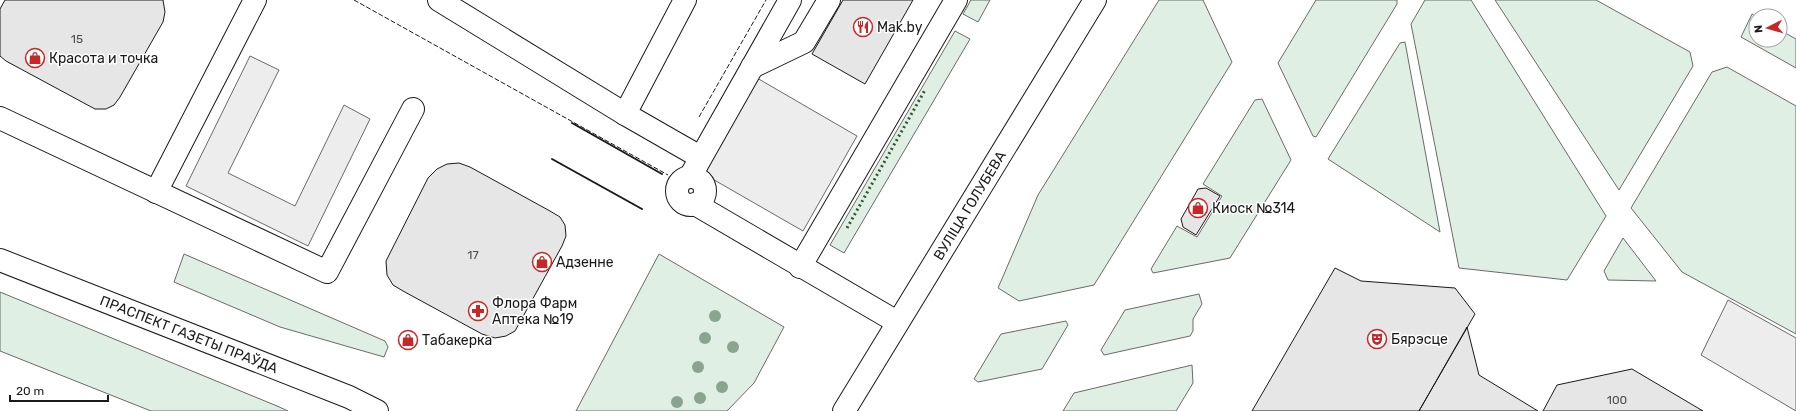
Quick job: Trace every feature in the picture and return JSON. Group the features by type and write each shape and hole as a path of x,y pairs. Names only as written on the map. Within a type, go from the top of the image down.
{"main road":[{"path":"156,192 255,0"},
{"path":"439,0 472,8 625,114 700,157"},
{"path":"625,114 685,0"},
{"path":"790,0 690,177 685,178 678,184 678,198 686,204 694,204 897,322"},
{"path":"752,67 804,42 829,0"},
{"path":"800,267 956,0"},
{"name":"ВУЛІЦА ГОЛУБЕВА","path":"844,411 1095,0"},
{"path":"0,118 327,272 413,109"},
{"name":"ПРАСПЕКТ ГАЗЕТЫ ПРАЎДА","path":"0,260 335,392 377,411"}],"green space":[{"path":"971,0 990,0 978,22 963,14"},
{"path":"1159,0 1203,0 1232,62 1094,285 1019,301 998,288 1038,195"},
{"path":"1316,0 1397,0 1397,4 1316,137 1313,136 1278,63"},
{"path":"1425,0 1471,0 1606,216 1567,280 1459,268 1411,24"},
{"path":"1495,0 1596,0 1690,52 1693,66 1619,190"},
{"path":"1748,22 1748,41 1741,37"},
{"path":"955,31 970,39 844,253 830,245"},
{"path":"1788,34 1796,39 1796,68 1761,48 1788,48"},
{"path":"1405,42 1440,232 1328,159 1400,43"},
{"path":"1727,67 1796,106 1796,334 1682,272 1631,208 1712,72"},
{"path":"1262,99 1291,160 1230,258 1153,273 1151,269 1177,226 1197,237 1222,196 1203,184 1255,100"},
{"path":"1623,238 1656,281 1608,280 1604,271"},
{"path":"184,254 385,341 388,347 384,357 280,327 174,282"},
{"path":"659,254 784,327 754,383 727,411 576,411"},
{"path":"0,292 288,411 151,411 0,351"},
{"path":"1199,294 1202,304 1193,319 1193,331 1190,336 1104,355 1101,350 1125,310"},
{"path":"1066,321 1068,325 1042,369 978,382 974,379 1001,334"},
{"path":"1192,365 1193,383 1176,411 1063,411 1074,393"}],"shaded area":[{"path":"250,56 279,70 228,173 295,206 344,105 370,119 308,246 186,186"},
{"path":"757,78 857,136 803,231 702,173"},
{"path":"1728,300 1796,338 1796,411 1701,355"}],"building":[{"path":"5,0 163,0 165,12 163,22 120,97 114,105 106,109 95,109 6,61 0,56 0,9"},
{"name":"Mak.by","path":"843,0 913,0 865,84 812,54"},
{"path":"459,163 470,167 550,211 560,217 565,225 566,236 562,246 515,331 506,336 495,338 482,334 393,285 387,275 386,261 428,178 437,169 447,164"},
{"path":"1206,188 1220,196 1196,235 1183,227 1181,219 1198,189"},
{"name":"Бярэсце","path":"1335,268 1361,281 1455,288 1475,314 1419,411 1252,411"},
{"path":"1467,327 1479,375 1538,411 1419,411"},
{"path":"1632,369 1703,411 1543,411 1557,385"}],"hedge":[{"path":"847,228 925,90"}],"fence":[{"path":"354,0 668,175"},
{"path":"699,117 766,0"}],"wall":[{"path":"572,123 662,174"},
{"path":"552,159 642,209"}],"place":[{"name":"Mak.by","path":"863,27"},
{"name":"Красота и точка","path":"35,58"},
{"name":"Киоск №314","path":"1198,208"},
{"name":"Адзенне","path":"542,262"},
{"name":"Флора Фарм Аптека №19","path":"478,311"},
{"name":"Бярэсце","path":"1377,339"},
{"name":"Табакерка","path":"408,340"}]}
